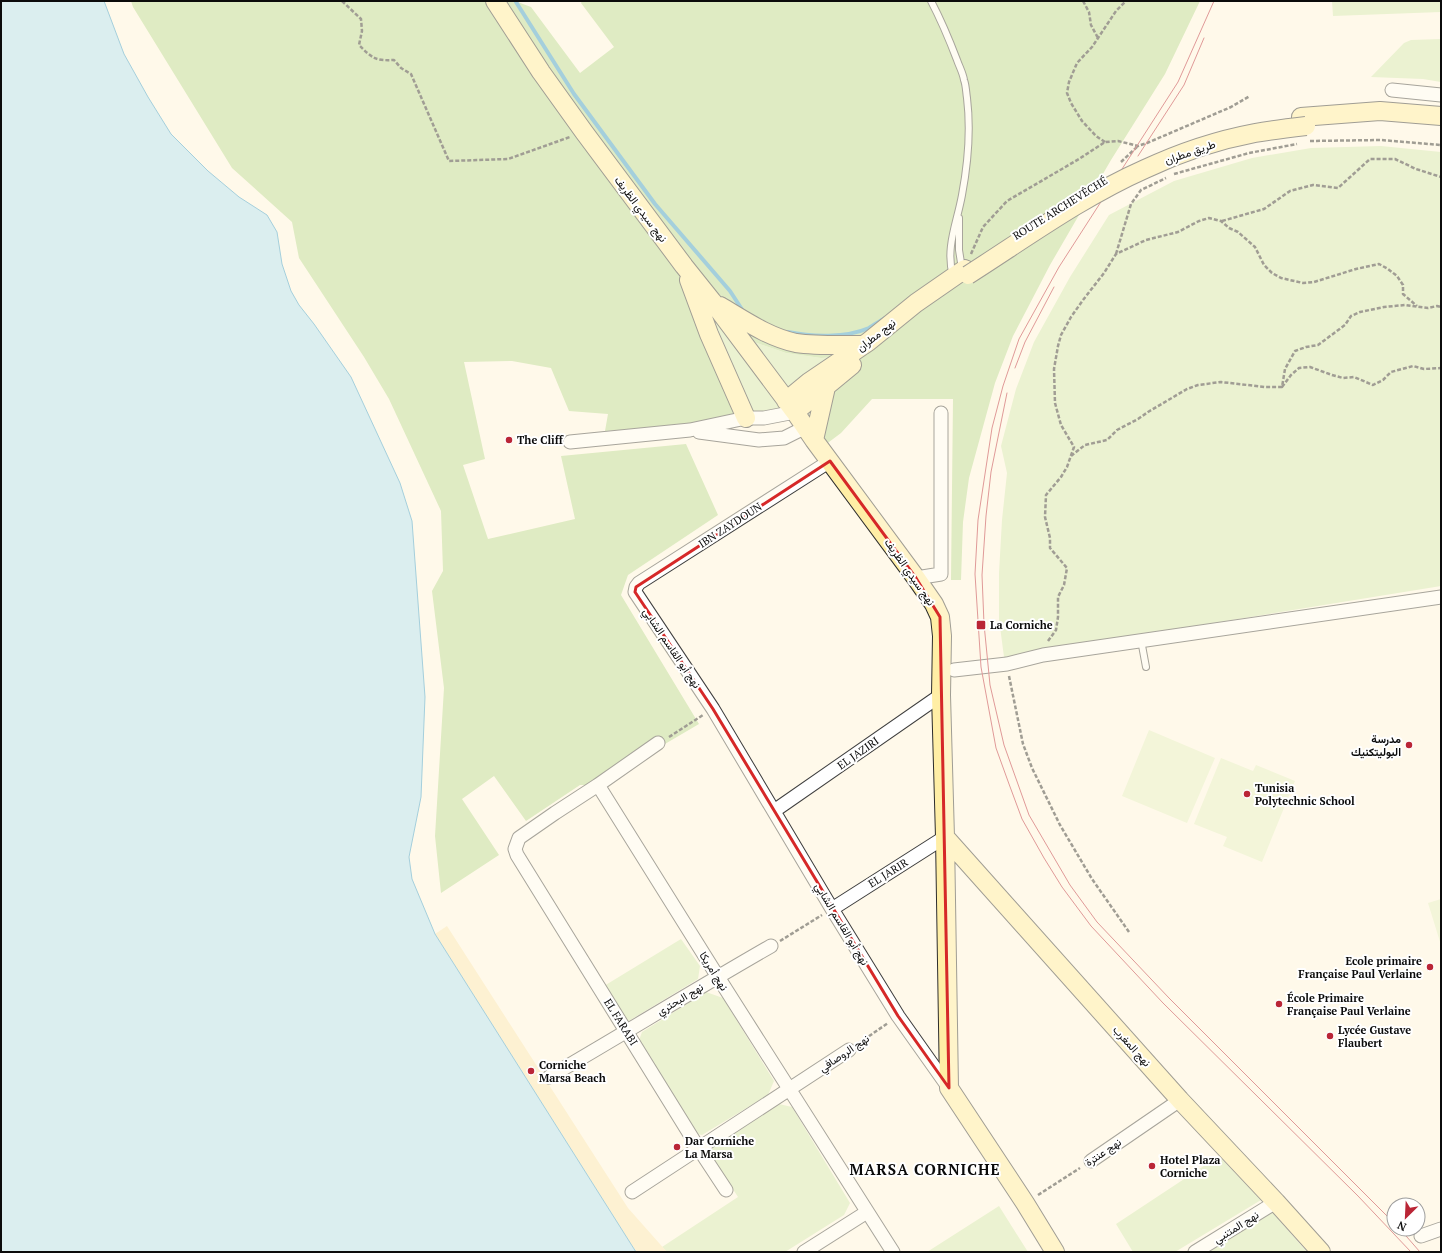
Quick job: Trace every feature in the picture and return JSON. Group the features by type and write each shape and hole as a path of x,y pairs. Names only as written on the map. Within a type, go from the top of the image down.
{"street":[{"name":"نهج سيدي الظريف","path":"494,1 541,72 584,132 791,406 916,578 934,604 940,617 942,636 948,1088"},
{"path":"1392,90 1441,95"},
{"path":"1305,132 1380,111 1441,116"},
{"name":"طريق مطران","path":"963,272 1105,189 1145,168 1215,143 1254,133 1305,132 1388,122 1441,126"},
{"path":"684,266 709,334 746,418"},
{"name":"نهج مطران","path":"791,406 809,382 864,345 916,303 963,272"},
{"name":"نهج مطران","path":"791,406 826,387 963,272"},
{"path":"712,301 757,329 797,343 864,345"},
{"path":"690,430 758,440 810,434 826,387"},
{"path":"570,442 690,430 746,418 764,418 791,406"},
{"path":"916,578 941,574 941,414"},
{"name":"IBN ZAYDOUN","path":"635,592 639,583 830,461"},
{"name":"نهج أبو القاسم الشابي","path":"635,592 713,709 832,909 898,1016 1025,1203 1055,1252"},
{"path":"954,670 1007,664 1043,655 1141,640 1441,597"},
{"name":"EL JAZIRI","path":"774,811 942,695"},
{"path":"598,785 658,743"},
{"name":"EL FARABI","path":"598,785 519,838 515,849 517,855 699,1149 726,1190"},
{"name":"نهج أمريكا","path":"598,785 893,1252"},
{"name":"EL JARIR","path":"832,909 945,837"},
{"name":"نهج المغرب","path":"945,837 1180,1100 1321,1252"},
{"name":"نهج البحتري","path":"549,1077 771,946"},
{"name":"نهج الروصافي","path":"632,1192 849,1050"},
{"name":"نهج عنترة","path":"1091,1161 1180,1100"},
{"name":"نهج المتنبي","path":"1195,1252 1276,1202"},
{"path":"804,1252 867,1212"},
{"path":"1426,1234 1441,1229"}],"lane":[{"path":"931,1 944,26 964,80 970,135 967,166 950,252 950,266 963,272"},
{"path":"959,209 959,250 963,272"},
{"path":"1141,640 1146,667"}],"path":[{"path":"342,1 361,19 362,31 358,45 370,56 382,60 394,60 401,68 411,74 449,162 508,159 584,132"},
{"path":"1084,1 1089,12 1091,25 1098,38"},
{"path":"1105,142 1096,136 1082,121 1067,93 1069,82 1077,63 1092,47 1116,11 1126,1"},
{"path":"963,272 983,227 1008,202 1105,142 1118,141 1138,146 1231,106 1250,96"},
{"path":"1043,655 1049,639 1056,630 1058,617 1058,597 1064,585 1067,568 1050,548 1050,538 1045,517 1046,494 1067,467 1074,446 1061,425 1055,404 1054,370 1058,346 1061,335 1071,317 1104,273 1116,254 1131,204 1141,190 1171,175 1249,153 1305,132 1441,145"},
{"path":"1221,221 1264,209 1290,191 1313,185 1338,188 1370,159 1395,159 1416,169 1441,177"},
{"path":"1116,254 1146,240 1178,232 1199,221 1209,218 1221,221 1229,228 1238,232 1254,247 1264,265 1272,273 1281,278 1303,283 1314,282 1356,269 1379,264 1396,276 1403,285 1402,294 1417,306"},
{"path":"1282,387 1285,368 1295,351 1318,345 1345,325 1351,316 1360,312 1384,307 1405,305 1428,308 1438,306 1441,307"},
{"path":"1282,387 1291,375 1299,368 1310,367 1343,378 1354,377 1373,385 1383,380 1391,372 1413,366 1424,369 1441,368"},
{"path":"1070,456 1085,445 1107,440 1117,430 1187,389 1198,385 1221,382 1265,387 1282,387"},
{"path":"1007,664 1023,744 1032,768 1064,832 1092,879 1129,932"},
{"path":"658,743 713,709"},
{"path":"771,946 832,909"},
{"name":"نهج الروصافي","path":"849,1050 898,1016"},
{"name":"نهج عنترة","path":"1025,1203 1091,1161"}],"highlighted area":[{"path":"830,461 916,578 940,617 949,1088 898,1016 713,709 635,592 636,587"}],"green space":[{"path":"131,1 515,1 531,7 580,73 614,47 581,3 582,1 1200,1 1165,74 1111,160 1050,265 1013,336 995,383 969,478 963,522 961,580 951,580 953,399 872,399 841,433 825,445 816,419 853,356 821,358 786,353 745,339 707,311 753,413 687,426 605,431 608,414 569,411 551,368 512,361 464,362 485,459 463,465 488,539 575,519 561,456 686,444 718,515 628,575 621,595 699,724 595,785 580,785 526,821 494,776 462,799 499,855 441,893 435,836 444,688 432,591 443,571 441,511 389,399 364,357 299,258 292,222 232,168 133,7"},
{"path":"1332,1 1441,1 1441,12 1333,16"},
{"path":"1441,39 1441,82 1423,79 1371,77 1404,43 1411,40"},
{"path":"1381,146 1441,152 1441,586 1004,657 999,619 999,573 1002,520 1007,473 1001,446 1016,389 1034,342 1070,277 1109,215 1174,181 1252,158 1311,148"},
{"path":"706,311 745,339 786,353 821,358 854,356 825,445 781,408 770,415 753,413"},
{"path":"1149,730 1215,758 1187,823 1122,796"},
{"path":"1221,758 1253,771 1256,765 1295,781 1262,862 1223,846 1227,837 1194,824"},
{"path":"1441,899 1441,945 1428,903"},
{"path":"681,939 700,966 698,979 627,1022 604,986"},
{"path":"706,992 723,998 774,1081 768,1095 702,1135 693,1133 638,1043 642,1032"},
{"path":"779,1104 792,1107 850,1203 844,1215 785,1252 667,1252 662,1247 738,1197 709,1152 712,1145"},
{"path":"1219,1156 1261,1200 1175,1252 1133,1252 1116,1224"},
{"path":"999,1206 1028,1252 927,1252"},
{"path":"1272,1212 1307,1252 1209,1252"}],"sand":[{"name":"Corniche Marsa Beach","path":"447,926 628,1208 667,1252 636,1252 435,934"}],"water":[{"path":"1,1 104,1 124,54 171,134 208,171 239,197 267,215 277,232 282,264 291,291 299,305 351,377 400,483 412,521 425,697 421,797 409,857 412,879 435,934 636,1252 1,1252"}],"waterway":[{"path":"516,2 574,94 655,204 730,291 743,311"},
{"path":"788,332 818,336 850,334 869,328 885,318"}],"tram line":[{"path":"1214,1 1178,82 1059,267 1019,339 1003,386 992,428 978,520 975,574 981,667 996,748 1009,784 1022,819 1062,887 1091,926 1163,1003 1358,1196 1411,1252"},
{"path":"1138,156 1184,85 1204,38"},
{"path":"1015,368 1025,342 1054,287"},
{"path":"1007,393 991,472 986,516 982,575 984,624 990,685 1004,745 1029,815 1070,885 1097,922 1169,998 1386,1215"},
{"path":"1407,1237 1420,1252"}],"place":[{"name":"The Cliff","path":"509,440"},
{"name":"La Corniche","path":"981,625"},
{"name":"مدرسة البوليتكنيك","path":"1409,745"},
{"name":"Tunisia Polytechnic School","path":"1247,794"},
{"name":"Ecole primaire Française Paul Verlaine","path":"1430,967"},
{"name":"École Primaire Française Paul Verlaine","path":"1279,1004"},
{"name":"Lycée Gustave Flaubert","path":"1330,1036"},
{"name":"Corniche Marsa Beach","path":"531,1071"},
{"name":"Dar Corniche La Marsa","path":"677,1147"},
{"name":"Hotel Plaza Corniche","path":"1152,1166"}],"district":[{"name":"MARSA CORNICHE","path":"925,1170"}]}
